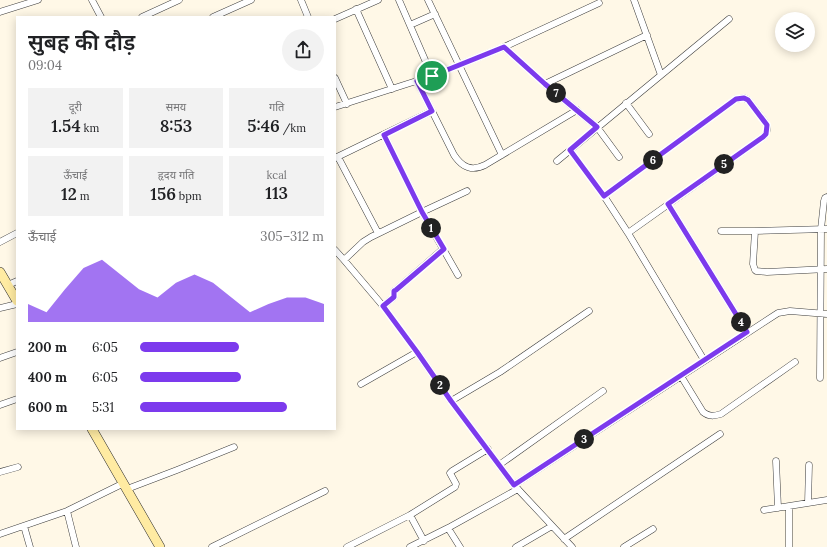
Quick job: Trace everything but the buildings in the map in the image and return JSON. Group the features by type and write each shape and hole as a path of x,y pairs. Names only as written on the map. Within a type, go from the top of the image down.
{"main road":[{"path":"0,272 16,299"},
{"path":"93,430 160,547"}],"street":[{"path":"0,12 38,0"},
{"path":"92,0 100,16"},
{"path":"144,16 178,0"},
{"path":"217,16 251,0"},
{"path":"300,0 308,16"},
{"path":"336,19 378,0"},
{"path":"399,0 432,76"},
{"path":"428,0 502,155"},
{"path":"634,0 661,75"},
{"path":"336,107 432,76 504,47 599,3"},
{"path":"356,10 392,89"},
{"path":"410,25 435,14"},
{"path":"557,161 729,19"},
{"path":"545,84 647,35"},
{"path":"504,47 545,84 597,127 619,157"},
{"path":"336,80 347,104"},
{"path":"417,81 454,155 464,166 474,169 479,168 502,155 577,110"},
{"path":"604,196 736,99 744,98 748,100 767,125 766,134 628,233"},
{"path":"626,104 649,134"},
{"path":"378,233 336,158 432,111"},
{"path":"384,135 422,212 458,275"},
{"path":"570,150 604,196 628,233 704,360"},
{"path":"344,260 363,242 378,233 467,191"},
{"path":"820,378 824,314 824,201 827,197"},
{"path":"668,204 747,332"},
{"path":"721,231 824,229"},
{"path":"755,231 753,264 756,271 767,272 824,269"},
{"path":"0,242 16,234"},
{"path":"383,306 394,297 394,291 444,249"},
{"path":"336,251 383,306 451,401 516,487 572,547"},
{"path":"8,285 16,281"},
{"path":"0,308 16,304"},
{"path":"451,401 500,372 589,311"},
{"path":"410,547 448,528 516,487 704,360 778,313 790,311 824,314"},
{"path":"0,358 16,352"},
{"path":"361,384 417,352"},
{"path":"680,376 703,412 706,415 711,416 721,414 795,362"},
{"path":"820,363 827,363"},
{"path":"499,465 603,391"},
{"path":"0,405 16,399"},
{"path":"564,539 720,434"},
{"path":"0,534 67,511 125,486 177,470 234,446"},
{"path":"347,547 410,515 455,487 456,484 450,473 488,449"},
{"path":"776,460 778,508"},
{"path":"808,503 809,465"},
{"path":"0,472 18,467"},
{"path":"212,547 326,491"},
{"path":"764,510 827,500"},
{"path":"789,507 789,547"},
{"path":"67,511 76,547"},
{"path":"410,515 424,540"},
{"path":"24,526 30,547"},
{"path":"516,547 552,526"},
{"path":"448,528 460,547"},
{"path":"624,547 654,530"}],"route":[{"path":"504,47 545,84 597,127 570,150 604,196 736,99 744,98 748,100 767,125 766,134 763,137 668,204 747,332 514,485 451,401 383,306 395,296 394,291 444,249 422,212 384,135 432,111 417,81 432,76 504,47"}]}
